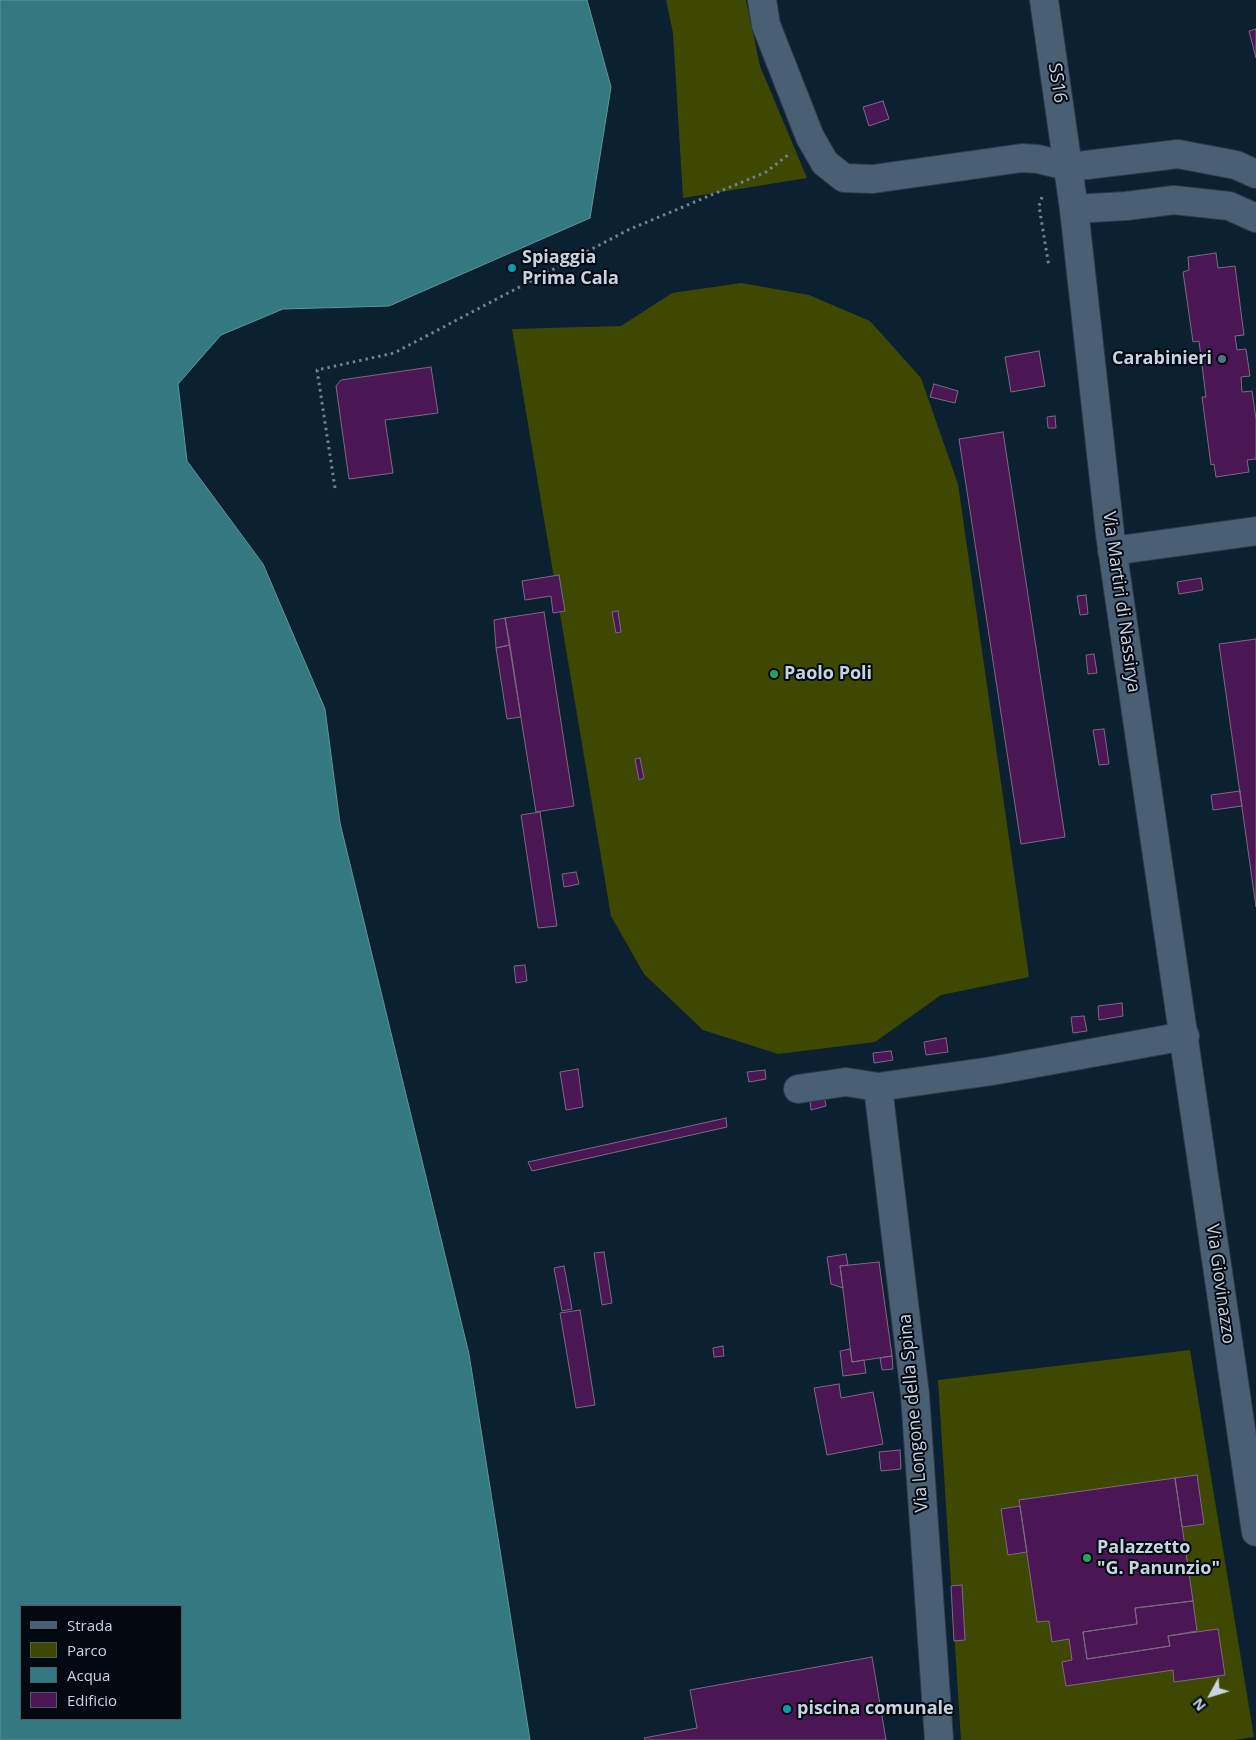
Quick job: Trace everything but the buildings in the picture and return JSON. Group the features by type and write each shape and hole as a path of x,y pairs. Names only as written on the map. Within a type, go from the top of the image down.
{"street":[{"path":"762,0 766,25 810,137 825,164 844,178 872,179 1022,158 1038,159 1070,167 1178,154 1236,165 1256,174"},
{"name":"SS16","path":"1046,13 1070,167"},
{"name":"Via Martiri di Nassirya","path":"1070,167 1112,552 1185,1036"},
{"path":"1074,209 1126,206 1174,200 1229,206 1256,218"},
{"path":"1112,552 1256,531"},
{"path":"798,1090 846,1082 878,1087 992,1071 1185,1036"},
{"name":"Via Giovinazzo","path":"1185,1036 1256,1532"},
{"name":"Via Longone della Spina","path":"878,1087 914,1395 939,1740"}],"path":[{"path":"335,488 317,370 394,353 628,230 766,172 810,137"}],"green space":[{"path":"666,0 746,0 760,66 807,178 683,198 673,33"},
{"path":"741,283 809,295 870,321 921,378 958,484 1029,977 941,995 875,1042 778,1054 703,1030 644,974 611,916 512,329 621,326 672,293"},
{"name":"Palazzetto \"G. Panunzio\"","path":"1190,1350 1254,1737 1234,1740 961,1740 938,1380"}],"water":[{"path":"0,0 587,0 611,87 590,218 389,306 283,309 221,335 178,384 187,461 263,564 325,709 340,823 469,1354 530,1740 0,1740"}],"place":[{"name":"Spiaggia Prima Cala","path":"512,268"},
{"name":"Carabinieri","path":"1222,359"},
{"name":"Paolo Poli","path":"774,674"},
{"name":"Palazzetto \"G. Panunzio\"","path":"1087,1558"},
{"name":"piscina comunale","path":"787,1709"}]}
